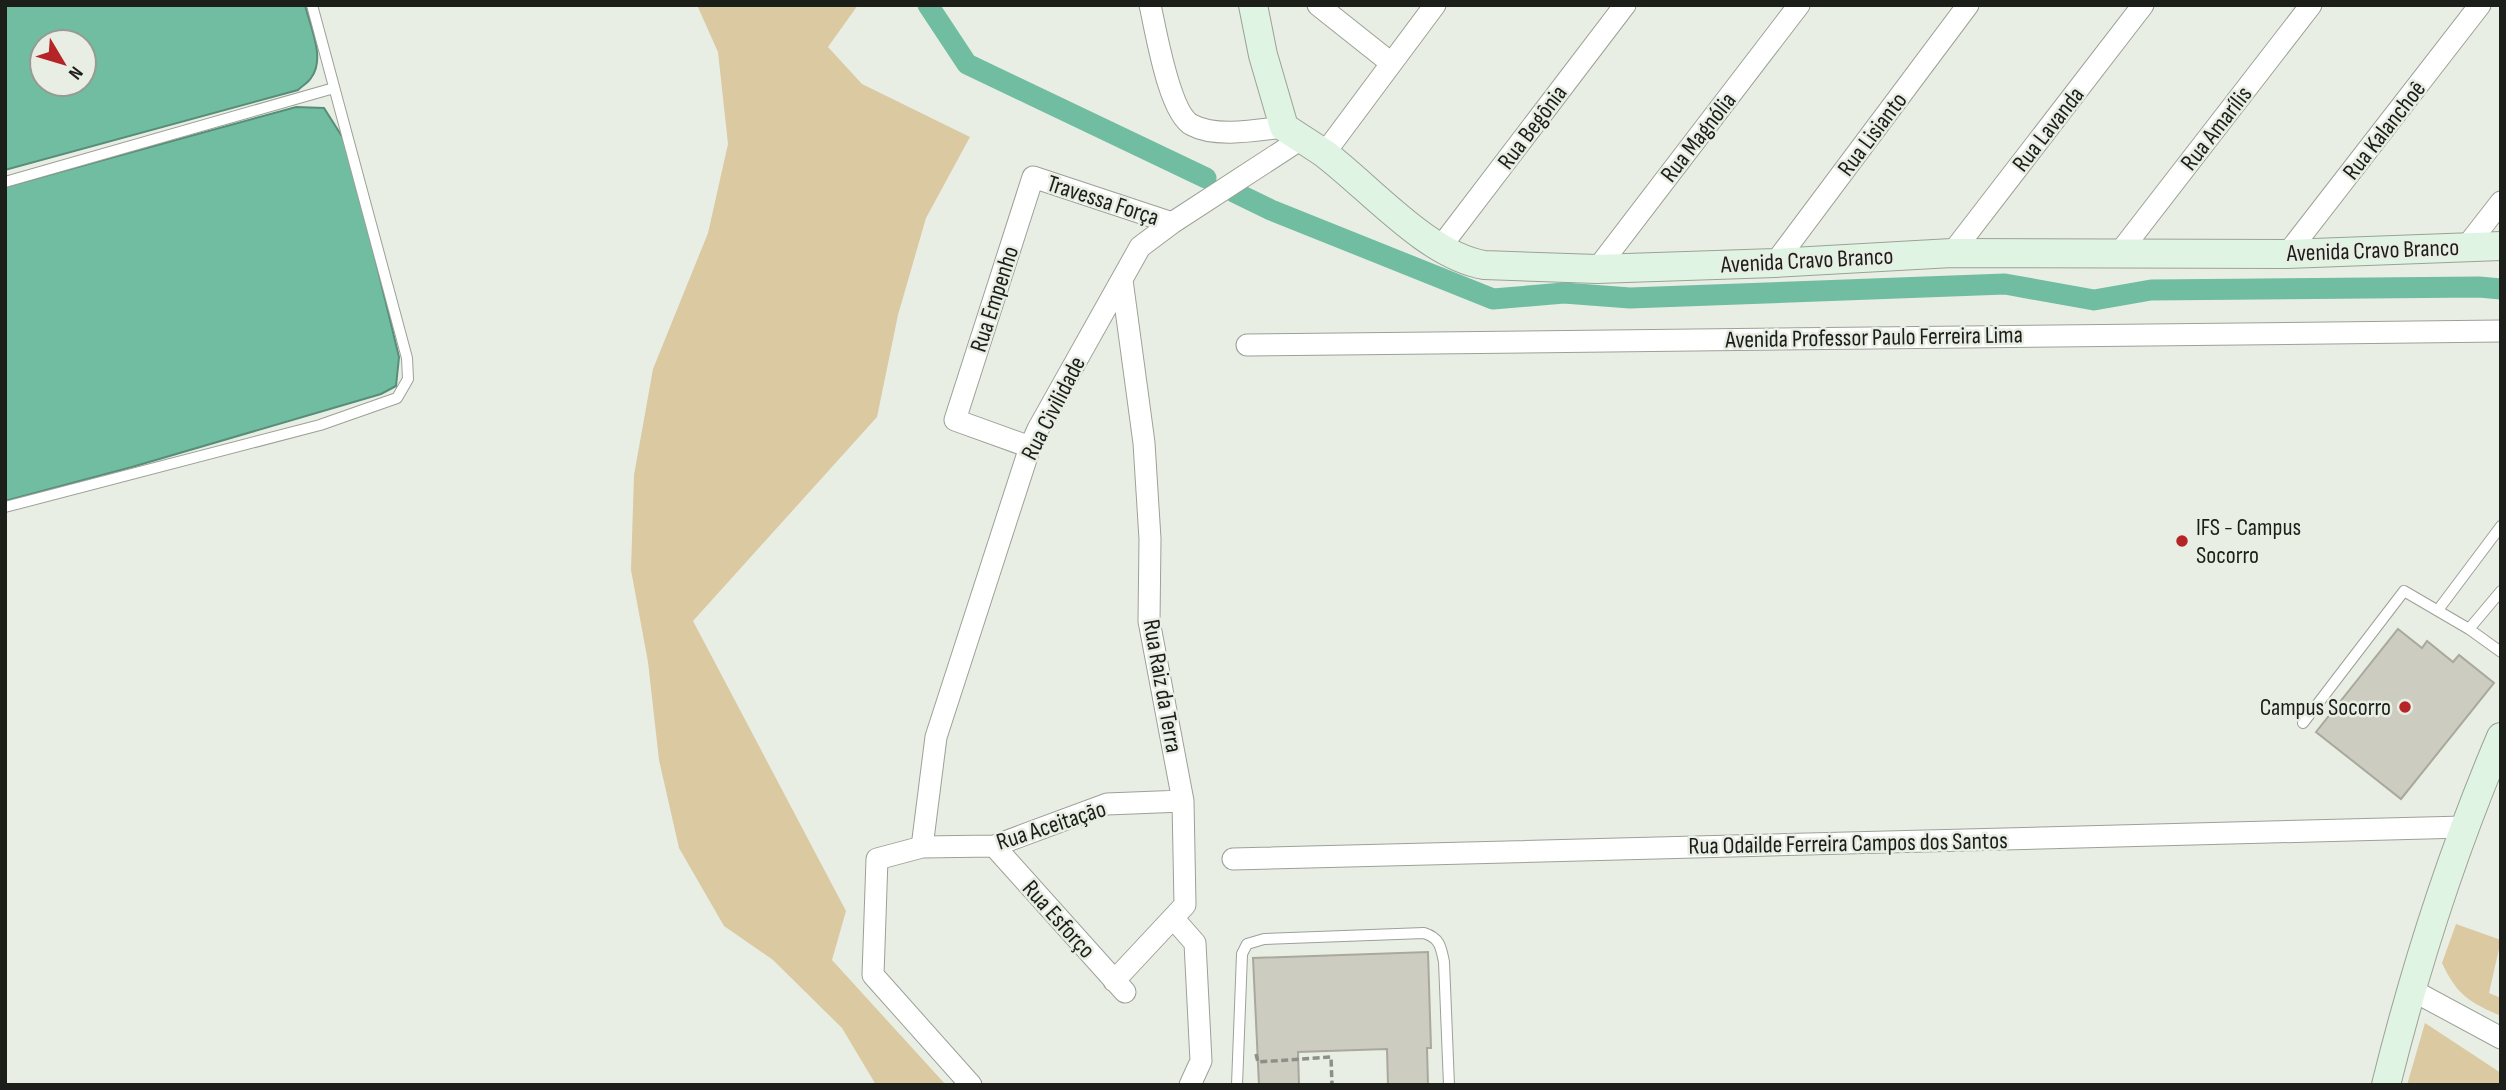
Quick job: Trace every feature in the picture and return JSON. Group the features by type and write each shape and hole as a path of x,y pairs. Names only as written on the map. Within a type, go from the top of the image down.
{"street":[{"path":"1150,5 1170,86 1178,110 1188,122 1199,128 1303,140 1391,63 1436,5"},
{"path":"1253,5 1263,55 1303,140"},
{"path":"1318,5 1391,63"},
{"name":"Rua Begônia","path":"1439,249 1625,5"},
{"name":"Rua Magnólia","path":"1597,269 1800,5"},
{"name":"Rua Lisianto","path":"1775,263 1968,5"},
{"name":"Rua Lavanda","path":"1952,253 2143,5"},
{"name":"Rua Amarílis","path":"2120,252 2311,5"},
{"name":"Rua Kalanchoê","path":"2287,254 2480,5"},
{"name":"Rua Civilidade","path":"922,847 936,737 1030,447 1140,247 1172,223 1303,140"},
{"name":"Avenida Cravo Branco","path":"1303,140 1439,249 1459,260 1484,265 1597,269 1952,253 2287,254 2501,246"},
{"name":"Travessa Força","path":"1033,177 1172,223"},
{"name":"Rua Empenho","path":"1030,447 956,420 1033,177"},
{"path":"2466,247 2501,202"},
{"name":"Rua Raiz da Terra","path":"1120,987 1185,905 1184,801 1149,621 1150,539 1144,443 1122,280"},
{"name":"Avenida Professor Paulo Ferreira Lima","path":"1247,345 2501,331"},
{"path":"2386,1085 2410,989 2443,884 2501,737"},
{"name":"Rua Aceitação","path":"971,1085 873,975 877,859 922,847 993,846 1107,804 1184,801"},
{"name":"Rua Odailde Ferreira Campos dos Santos","path":"1233,859 2464,827"},
{"name":"Rua Esforço","path":"993,846 1120,987"},
{"path":"1173,918 1195,943 1200,1061 1190,1085"},
{"path":"2410,989 2501,1038"}],"lane":[{"path":"5,507 320,425 397,398 408,379 407,358 312,5"},
{"path":"5,182 334,88"},
{"path":"2438,610 2501,526"},
{"path":"2303,723 2404,591 2469,629 2501,652"},
{"path":"2469,629 2501,591"},
{"path":"1237,1085 1242,954 1247,944 1265,939 1424,933 1434,936 1441,944 1444,962 1449,1085"}],"path":[{"path":"1256,1054 1258,1062 1331,1057 1332,1085"}],"shaded area":[{"path":"5,5 305,5 316,42 317,62 311,78 298,90 5,170"},
{"path":"697,5 858,5 828,47 862,84 970,137 926,218 898,315 877,417 693,621 846,911 832,960 946,1085 876,1085 842,1028 773,960 724,926 679,848 659,760 648,662 631,570 634,475 653,369 708,233 728,144 718,52"},
{"path":"296,107 324,108 348,146 399,357 396,386 381,394 5,501 5,187"},
{"path":"2456,924 2501,940 2489,993 2501,998 2501,1016 2465,996 2453,983 2442,963"},
{"path":"2425,1023 2501,1073 2501,1085 2407,1085"}],"building":[{"name":"Campus Socorro","path":"2398,629 2422,648 2427,641 2453,662 2459,655 2494,683 2401,799 2316,732"},
{"path":"1428,952 1431,1048 1427,1048 1428,1085 1388,1085 1387,1049 1298,1052 1299,1085 1259,1085 1253,958"}],"waterway":[{"path":"928,5 967,64 1206,178"},
{"path":"1234,192 1271,210 1493,299 1564,293 1630,298 2005,284 2094,300 2151,290 2501,289"}],"place":[{"name":"IFS - Campus Socorro","path":"2182,541"},
{"name":"Campus Socorro","path":"2405,707"}]}
